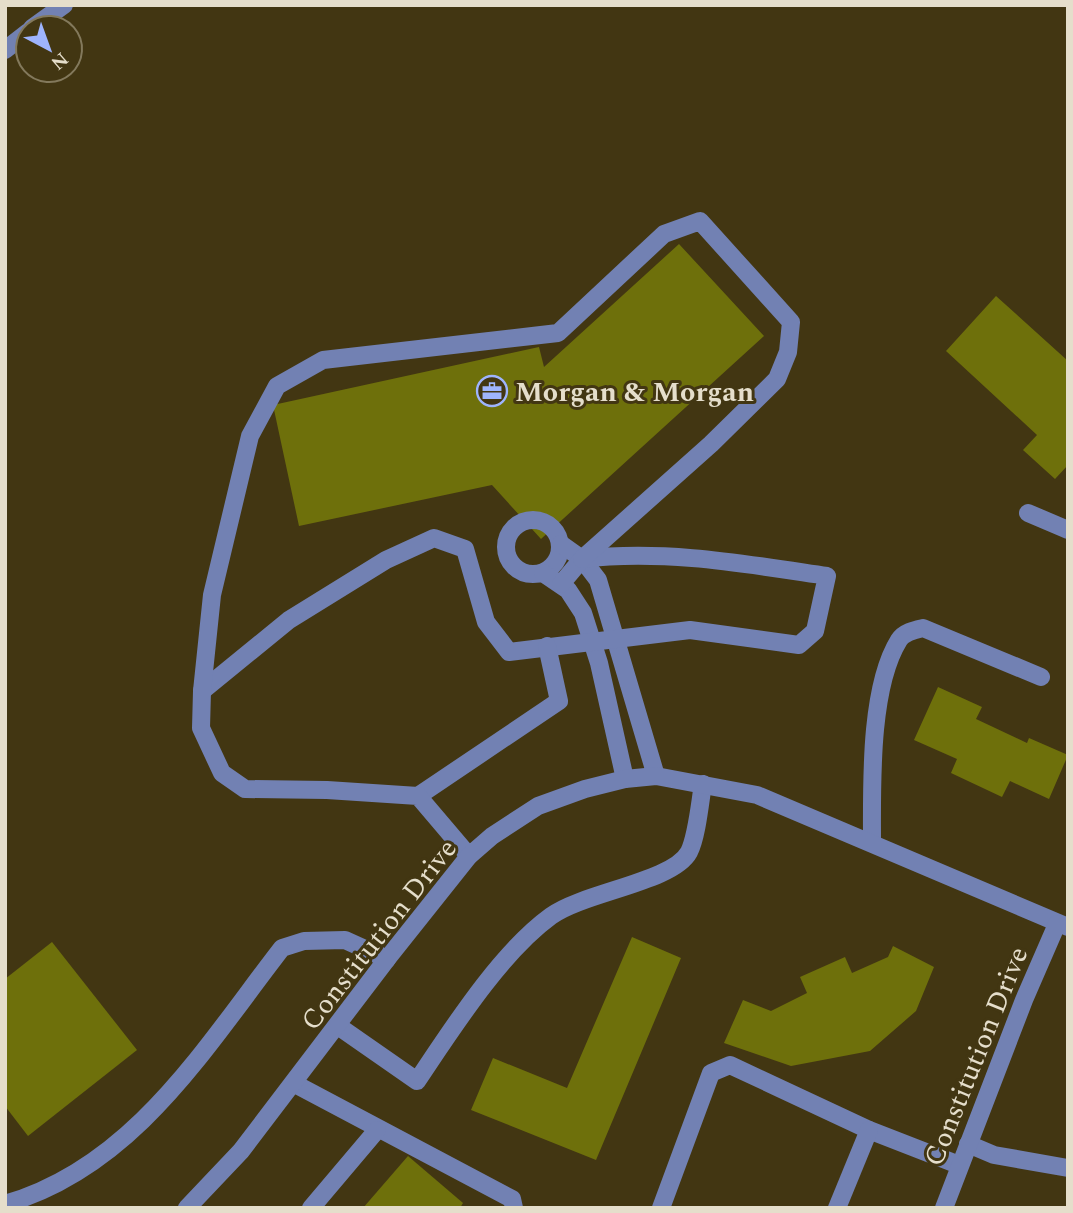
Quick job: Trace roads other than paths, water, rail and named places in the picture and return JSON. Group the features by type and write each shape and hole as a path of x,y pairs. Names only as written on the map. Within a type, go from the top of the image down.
{"street":[{"path":"547,646 559,701 418,796 327,790 245,789 222,773 201,728 212,595 250,436 277,386 323,360 558,333 664,234 700,221 791,322 788,352 777,379 711,444 582,559 561,584"},
{"path":"1028,513 1068,530"},
{"path":"625,779 591,640 578,601 561,584 543,573 525,573 511,563 507,555 508,537 519,524 537,520 553,528 561,544 582,559 598,580 656,776"},
{"path":"202,691 289,620 386,561 434,538 465,549 486,622 509,652 615,637 690,630 799,645 815,631 827,576 734,562 623,554 582,559"},
{"path":"543,573 557,561 561,544"},
{"path":"872,843 875,721 882,687 900,639 909,632 923,628 1041,677"},
{"name":"Constitution Drive","path":"187,1208 216,1180 295,1084 387,959 470,856 492,836 538,806 625,779 656,776 757,795 1062,925 968,1144 944,1208"},
{"path":"338,1026 417,1081 472,1000 550,916 574,902 674,869 690,852 704,784"},
{"path":"418,796 470,856"},
{"path":"5,1204 52,1188 85,1168 144,1121 167,1096 282,948 304,941 345,940 387,959"},
{"path":"662,1208 660,1206 711,1073 730,1065 869,1130 959,1166"},
{"path":"295,1084 512,1199 514,1208"},
{"path":"311,1208 377,1129"},
{"path":"837,1208 869,1130"},
{"path":"968,1144 995,1155 1068,1168"}],"place":[{"name":"Morgan & Morgan","path":"492,391"}]}
